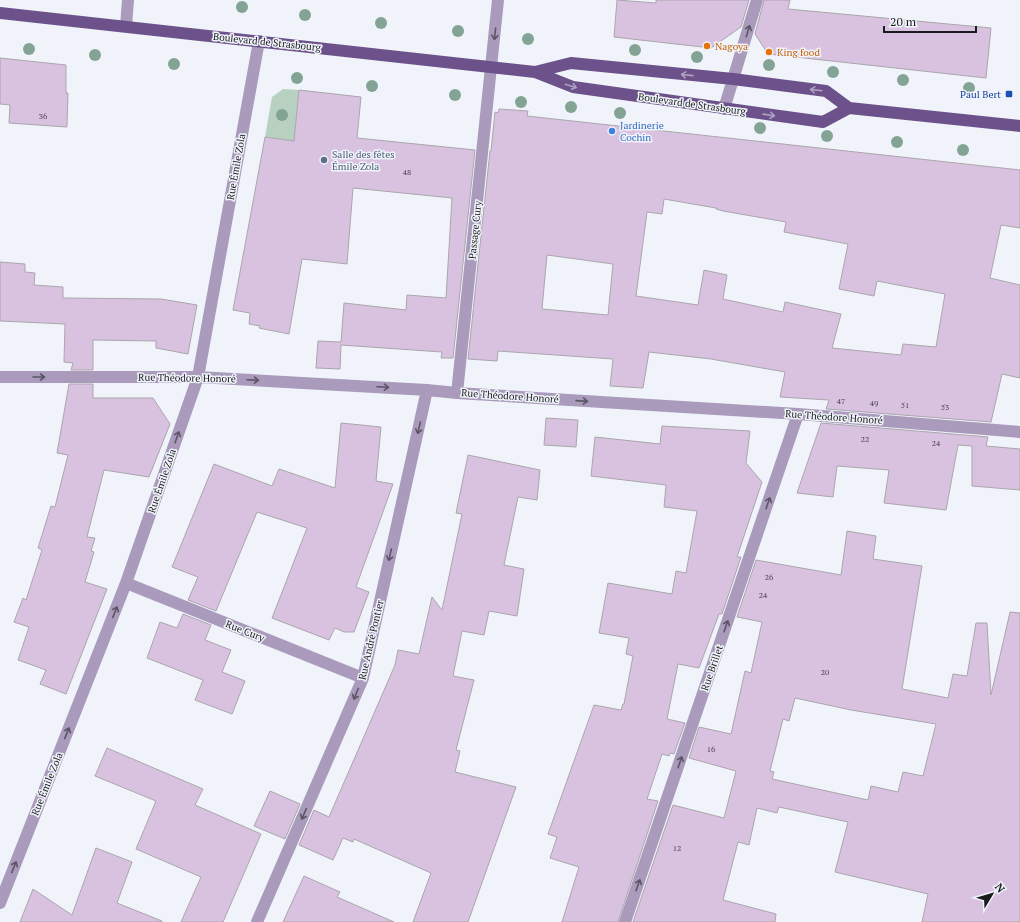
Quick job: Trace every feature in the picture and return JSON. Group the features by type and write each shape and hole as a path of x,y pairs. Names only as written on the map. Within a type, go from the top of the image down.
{"main road":[{"name":"Boulevard de Strasbourg","path":"0,13 535,72 573,87 823,122 849,108 826,91 733,79 572,63 535,72"},
{"path":"849,108 1020,126"}],"street":[{"path":"126,26 128,0"},
{"name":"Passage Cury","path":"457,393 498,0"},
{"path":"724,109 757,0"},
{"name":"Rue Émile Zola","path":"0,903 126,584 198,376 259,41"},
{"name":"Rue Théodore Honoré","path":"0,377 198,376 798,414 1020,432"},
{"name":"Rue André Pontier","path":"258,922 363,678 427,390"},
{"name":"Rue Brillet","path":"626,922 798,414"},
{"name":"Rue Cury","path":"126,584 363,678"}],"green space":[{"path":"283,89 299,90 294,141 265,137 272,97"}],"building":[{"path":"617,0 656,3 656,0 749,0 741,27 711,48 614,37"},
{"path":"764,0 790,0 788,9 991,28 986,78 768,54 755,34"},
{"path":"0,58 66,65 66,93 68,93 67,127 9,123 10,105 0,104"},
{"path":"299,90 361,97 357,138 475,150 453,358 441,358 442,352 341,345 340,369 316,368 318,341 341,342 344,303 406,310 407,295 446,298 452,198 353,188 347,264 302,259 289,334 259,328 260,326 249,324 250,313 233,310 265,137 294,141"},
{"path":"499,109 528,111 527,116 1020,170 1020,228 1001,225 990,278 1020,285 1020,378 1002,374 991,422 826,409 829,400 780,397 785,372 711,359 649,352 643,388 610,386 613,359 498,351 497,361 468,359 490,151 495,112 498,113","holes":["664,199 786,222 784,232 848,244 839,289 874,296 877,281 945,294 936,347 903,344 901,355 832,348 841,314 785,302 783,312 723,299 727,275 704,270 698,305 636,296 647,212 662,214","547,255 613,264 608,315 542,309"]},
{"path":"0,262 25,264 25,272 35,273 34,285 63,287 63,298 161,299 197,305 188,354 156,348 156,341 93,340 93,370 71,370 73,363 64,362 65,324 0,321"},
{"path":"69,384 93,384 93,398 153,398 170,424 149,477 104,470 87,537 95,538 91,551 94,552 85,582 107,589 66,694 40,684 46,670 18,660 29,627 14,622 23,598 26,600 42,550 38,548 51,506 55,507 68,455 57,453"},
{"path":"546,418 578,420 576,447 544,445"},
{"path":"341,423 381,427 376,481 393,484 356,587 369,592 354,632 344,632 335,628 329,640 272,618 307,528 257,512 216,611 188,600 198,577 172,567 214,464 272,486 279,469 335,488"},
{"path":"821,423 988,437 986,446 1020,449 1020,490 972,486 972,446 958,445 946,510 884,503 889,470 837,466 833,497 797,493"},
{"path":"662,426 750,431 746,463 762,482 737,557 741,557 722,614 719,614 699,668 678,664 667,719 685,723 674,754 670,753 669,756 662,754 647,799 658,801 618,922 562,922 579,867 550,858 557,837 548,834 594,705 621,710 624,704 633,656 626,654 629,638 599,633 608,583 672,594 676,571 686,573 697,511 664,507 666,485 591,476 595,437 660,444"},
{"path":"468,455 540,470 537,500 518,497 504,565 524,569 517,616 489,611 484,635 462,631 453,676 474,680 456,750 460,751 455,772 516,787 468,922 413,922 431,873 354,839 353,842 343,838 333,860 299,845 314,810 329,817 395,665 398,650 419,654 432,597 442,610 462,514 456,513"},
{"path":"847,531 876,536 873,559 922,566 902,689 948,698 953,674 967,676 976,623 987,623 991,695 1010,612 1020,613 1020,922 922,922 928,894 835,872 848,822 779,807 777,813 757,808 749,845 738,842 723,900 776,914 775,922 633,922 673,805 724,818 736,771 689,758 699,727 731,734 745,671 751,673 762,622 737,617 756,560 841,575","holes":["795,698 851,710 936,724 923,776 903,772 898,792 871,786 868,800 772,779 774,772 770,771 783,719 789,721"]},
{"path":"183,614 211,625 205,640 231,650 222,672 245,681 232,714 195,700 203,680 147,658 160,622 177,628"},
{"path":"107,748 203,789 195,805 261,834 223,922 181,922 201,877 136,849 156,801 95,776"},
{"path":"270,791 300,804 285,839 254,826"},
{"path":"96,848 132,862 117,903 162,922 20,922 33,889 72,915"},
{"path":"304,876 340,892 337,897 394,922 283,922"}],"place":[{"name":"Nagoya","path":"707,46"},
{"name":"King food","path":"769,52"},
{"name":"Paul Bert","path":"1009,94"},
{"name":"Jardinerie Cochin","path":"612,131"},
{"name":"Salle des fêtes Émile Zola","path":"324,160"}]}
